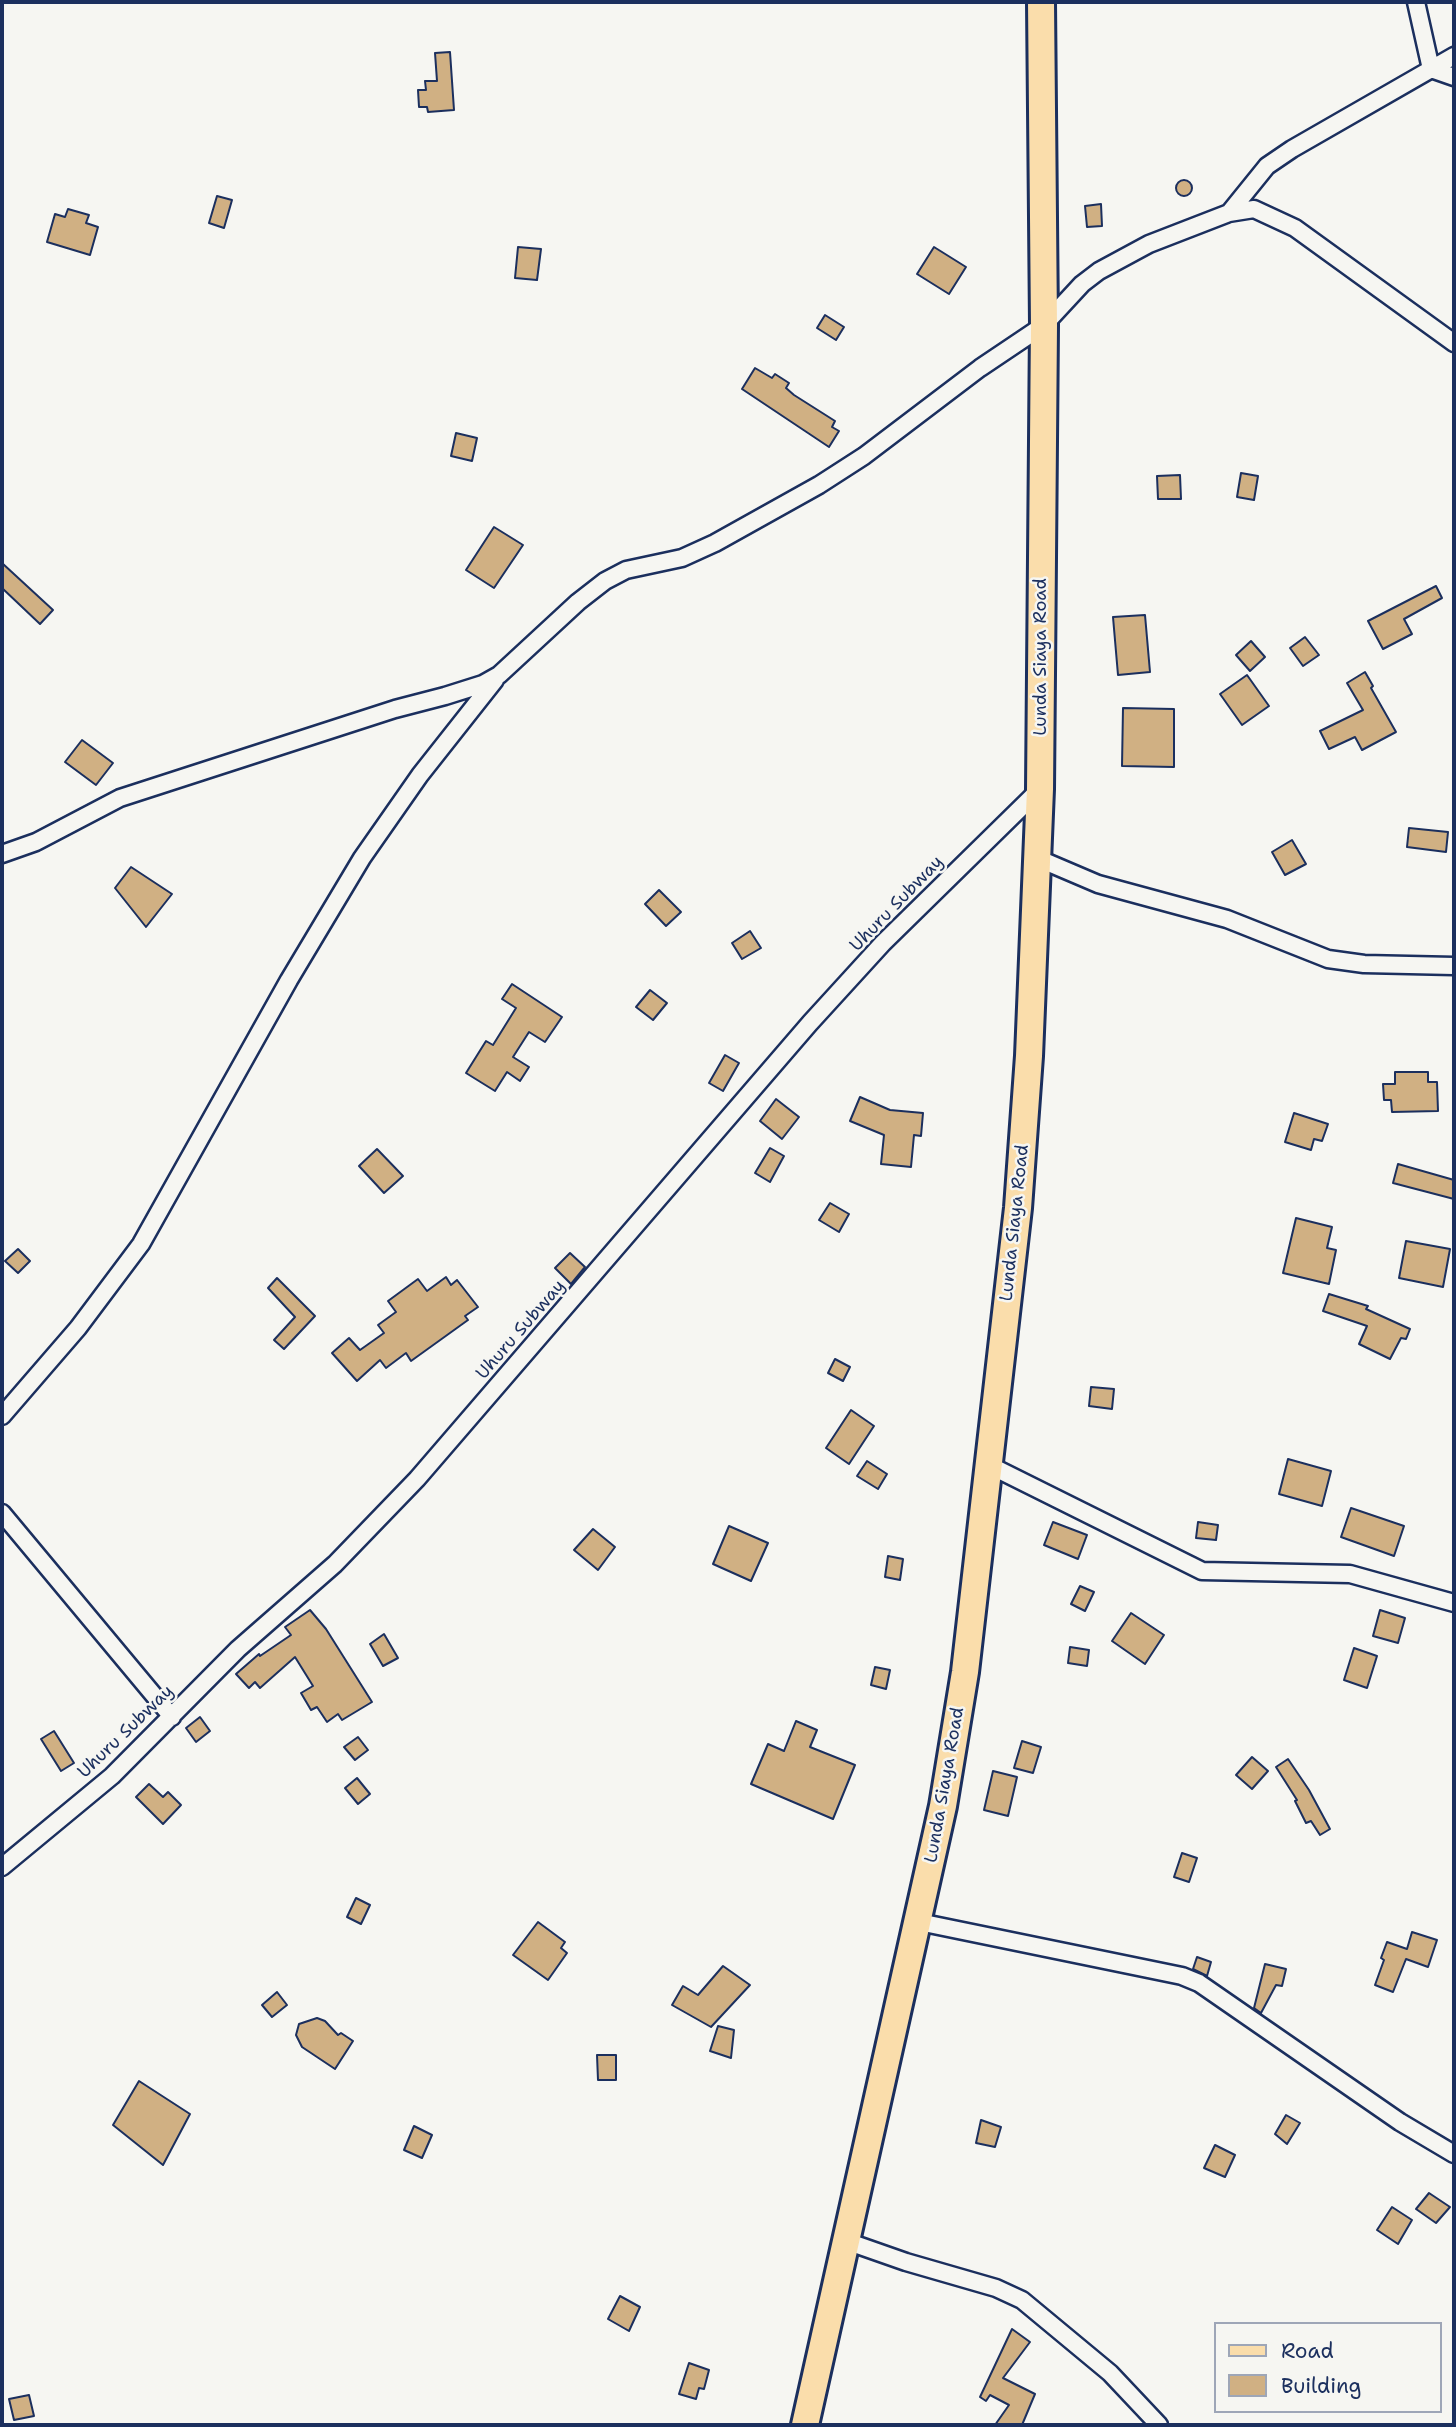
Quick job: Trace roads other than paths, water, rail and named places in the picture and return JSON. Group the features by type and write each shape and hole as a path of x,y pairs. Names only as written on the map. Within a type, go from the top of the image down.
{"main road":[{"name":"Lunda Siaya Road","path":"805,2425 943,1806 965,1672 1018,1208 1030,1042 1041,789 1044,325 1041,2"}],"street":[{"path":"1416,2 1431,69"},
{"path":"1229,212 1267,166 1454,56"},
{"path":"1431,69 1454,77"},
{"path":"2,1416 78,1328 141,1244 282,991 362,858 420,775 499,676 558,620 605,581 625,570 682,558 716,544 819,485 864,456 980,368 1044,325 1083,284 1121,257 1229,212 1254,209 1268,213 1295,228 1454,343"},
{"path":"2,854 36,842 120,798 396,709 470,690 499,676"},
{"name":"Uhuru Subway","path":"2,1867 112,1776 238,1650 335,1564 417,1479 810,1023 883,943 1041,789"},
{"path":"1037,858 1098,884 1248,927 1328,959 1364,964 1454,966"},
{"path":"989,1465 1202,1571 1350,1574 1454,1603"},
{"path":"2,1513 172,1717"},
{"path":"919,1922 1182,1976 1209,1989 1400,2122 1454,2154"},
{"path":"846,2241 996,2288 1022,2300 1110,2373 1159,2425"}]}
